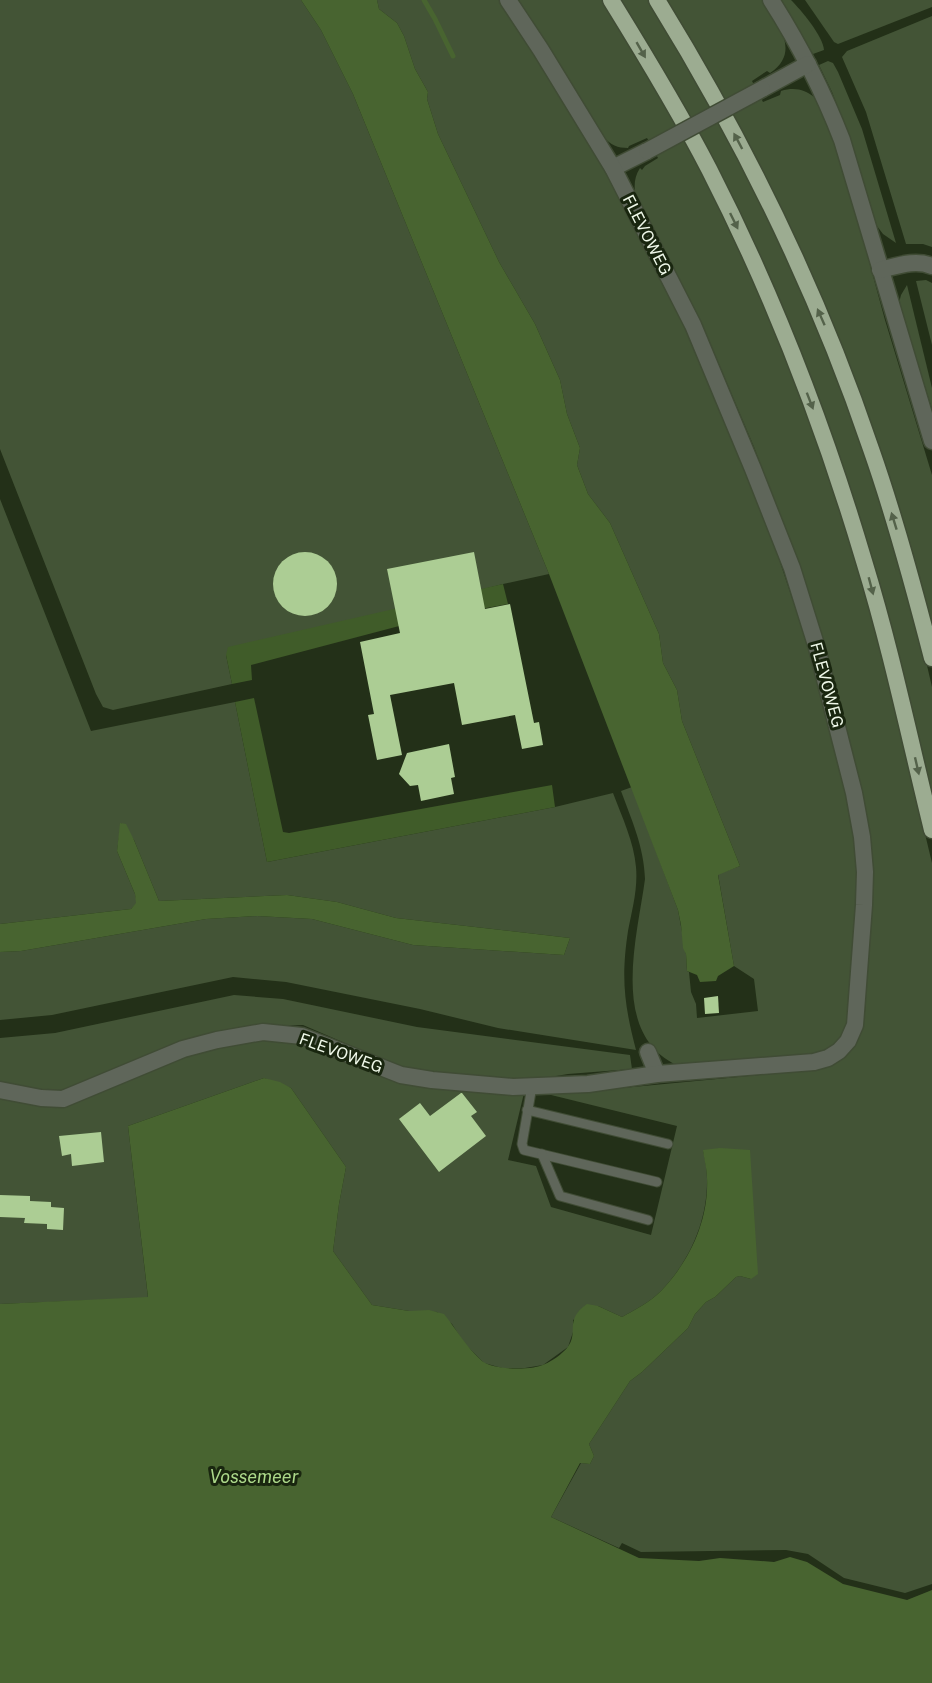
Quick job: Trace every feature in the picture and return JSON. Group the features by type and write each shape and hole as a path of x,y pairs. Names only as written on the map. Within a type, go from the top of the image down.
{"highway":[{"path":"611,0 708,168 753,261 788,342 838,479 865,562 932,830"},
{"path":"657,0 700,72 759,183 828,333 872,449 919,605 932,658"}],"street":[{"name":"FLEVOWEG","path":"0,1090 41,1098 63,1099 183,1049 263,1032 302,1036 401,1075 513,1087 588,1084 657,1074 814,1062 840,1051 848,1041 855,1025 864,905 865,872 862,837 847,760 817,648 792,568 693,325 613,168 508,0"},
{"path":"771,0 808,64 842,140 932,441"},
{"path":"613,168 808,64"},
{"path":"880,270 915,262 923,262 932,266"},
{"path":"648,1052 657,1074"}],"lane":[{"path":"532,1086 522,1144 524,1150 657,1182"},
{"path":"528,1110 668,1144"},
{"path":"542,1154 560,1196 648,1220"}],"shaded area":[{"path":"0,0 301,0 321,30 353,94 549,574 226,655 232,684 113,710 103,707 0,449"},
{"path":"377,0 500,0 592,147 648,250 694,345 770,532 810,652 847,793 857,869 850,1019 835,1043 825,1050 810,1054 681,1067 658,1053 643,1033 635,1010 633,984 637,929 645,879 644,867 637,834 621,791 632,787 678,910 697,1018 758,1011 754,979 734,966 718,874 740,866 682,721 677,690 663,663 659,634 610,523 588,494 577,465 580,448 567,414 560,380 535,324 499,262 438,134 427,99 428,92 415,69 404,36 397,23 379,9"},
{"path":"517,0 604,0 645,68 709,184 765,305 823,451 869,600 932,863 932,1584 905,1593 844,1578 808,1554 786,1550 641,1552 622,1543 619,1548 551,1517 581,1463 590,1464 594,1456 589,1444 630,1381 688,1328 695,1314 706,1302 715,1297 736,1277 751,1279 703,1150 707,1178 704,1209 701,1224 681,1267 652,1299 622,1317 598,1306 573,1320 573,1332 568,1347 543,1365 502,1368 484,1363 464,1343 452,1324 437,1312 409,1311 372,1305 333,1251 346,1167 291,1088 264,1078 128,1126 148,1298 0,1304 0,1096 63,1106 175,1060 237,1041 286,1037 400,1081 524,1093 508,1160 536,1166 551,1207 651,1235 677,1126 543,1093 580,1092 814,1069 862,1030 871,906 858,778 842,712 787,534 754,447 715,355 635,192 635,180 640,168 642,170 658,158 647,138 628,148 614,146 606,140 546,42"},
{"path":"619,0 650,0 720,123 764,207 832,361 859,436 891,538 932,687 932,803 839,456"},
{"path":"666,0 762,0 784,37 784,56 779,65 770,73 767,71 752,81 763,102 780,95 781,91 790,89 803,91 815,98 839,151 885,320 932,475 932,630 870,427"},
{"path":"780,0 791,0 800,10 816,31 824,50 813,54"},
{"path":"805,0 932,0 932,7 838,44 834,42"},
{"path":"932,16 932,247 923,244 906,244 866,112 842,57 847,51"},
{"path":"828,61 833,63 838,72 862,129 896,243 883,234 874,222 849,135 819,65"},
{"path":"926,280 932,283 932,345 916,281"},
{"path":"907,285 932,388 932,409 899,303"},
{"path":"0,499 91,731 235,702 267,862 555,807 613,793 630,839 636,867 624,977 626,1005 636,1050 498,1028 420,1009 286,982 233,977 52,1015 0,1020 0,952 21,951 206,919 257,916 312,919 413,945 564,955 570,938 396,918 337,902 287,895 159,901 134,840 121,823 117,851 135,894 137,903 131,909 0,924"},
{"path":"503,584 508,604 422,620 251,665 252,680 232,684 226,655 228,647"},
{"path":"254,698 283,832 289,833 552,785 555,807 267,862 235,702"},
{"path":"234,995 283,999 417,1027 630,1055 632,1069 568,1074 521,1082 403,1068 303,1025 270,1026 57,1095 0,1085 0,1038 55,1033"}],"water":[{"path":"301,0 377,0 379,9 397,23 415,69 428,92 427,99 438,134 499,262 535,324 560,380 567,414 580,448 577,465 588,494 610,523 659,634 663,663 677,690 682,721 740,866 718,875 734,966 718,976 716,981 700,982 697,975 687,971 678,910 549,574 353,94 321,30"},
{"path":"120,823 126,824 134,840 159,901 287,895 337,902 396,918 570,938 564,955 413,945 312,919 257,916 206,919 21,951 0,952 0,924 131,909 136,903 135,894 117,851"},
{"name":"Vossemeer","path":"264,1078 280,1082 291,1088 346,1167 333,1251 372,1305 409,1311 429,1310 444,1314 476,1356 487,1364 503,1368 539,1366 560,1355 571,1342 576,1316 587,1304 598,1306 622,1317 657,1295 681,1267 701,1224 707,1194 703,1150 720,1148 750,1150 758,1274 751,1279 736,1277 715,1297 706,1302 695,1314 688,1328 630,1381 589,1444 594,1456 590,1464 580,1463 551,1517 639,1558 699,1561 720,1558 774,1562 790,1557 807,1562 843,1584 907,1600 932,1590 932,1683 0,1683 0,1304 148,1297 128,1126"}],"building":[{"path":"305,552 323,558 331,566 337,584 331,602 323,610 305,616 287,610 279,602 273,584 279,566 287,558"},
{"path":"474,552 485,609 510,604 534,723 539,722 543,745 522,749 515,715 462,725 454,683 390,695 402,755 377,760 368,715 374,714 360,642 400,633 387,569"},
{"path":"449,744 455,777 451,778 454,794 421,801 418,785 410,786 399,774 407,753"},
{"path":"718,996 719,1013 705,1014 704,998"},
{"path":"461,1093 477,1112 471,1116 486,1136 439,1172 399,1119 420,1103 430,1116"},
{"path":"101,1132 104,1162 72,1166 71,1154 62,1156 59,1136"},
{"path":"0,1195 30,1196 30,1201 51,1202 51,1207 64,1208 63,1230 47,1229 47,1224 24,1223 25,1218 0,1217"}],"waterway":[{"path":"424,0 453,56"}]}
